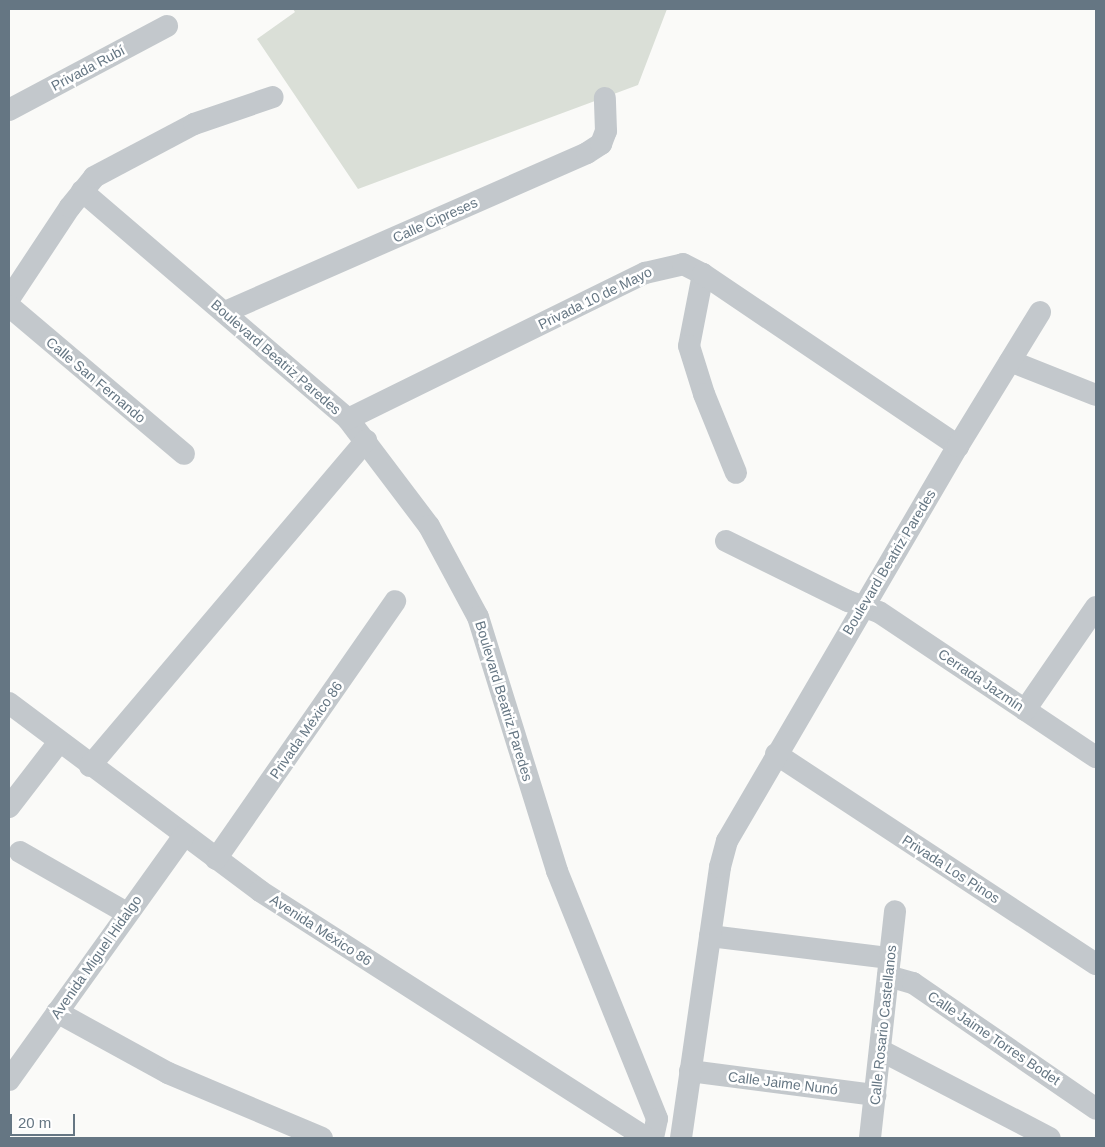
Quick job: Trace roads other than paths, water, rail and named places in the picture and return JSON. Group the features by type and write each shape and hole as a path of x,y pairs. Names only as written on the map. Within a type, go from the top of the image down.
{"street":[{"name":"Privada Rubí","path":"9,110 167,26"},
{"path":"9,299 82,191 99,174 173,134 273,97"},
{"name":"Calle Cipreses","path":"225,312 587,153 601,144 606,131 605,98"},
{"name":"Boulevard Beatriz Paredes","path":"82,191 348,419 366,440 429,526 478,618 557,870 657,1119 653,1138"},
{"name":"Privada 10 de Mayo","path":"348,419 645,273 683,264 703,274 958,446"},
{"path":"703,274 689,346 704,394 736,472"},
{"name":"Calle San Fernando","path":"9,306 184,454"},
{"name":"Boulevard Beatriz Paredes","path":"681,1138 720,867 727,841 776,754 958,446 1040,312"},
{"path":"1010,361 1096,395"},
{"path":"90,766 366,440"},
{"name":"Cerrada Jazmín","path":"726,541 848,601 864,605 1096,757"},
{"name":"Privada México 86","path":"216,859 395,601"},
{"path":"1025,710 1096,607"},
{"name":"Avenida México 86","path":"9,703 90,766 216,859 646,1138"},
{"path":"9,806 59,742"},
{"name":"Privada Los Pinos","path":"776,754 1096,964"},
{"name":"Avenida Miguel Hidalgo","path":"9,1080 184,836"},
{"path":"20,852 127,913"},
{"name":"Calle Rosario Castellanos","path":"870,1138 895,911"},
{"name":"Calle Jaime Torres Bodet","path":"710,936 889,967 1096,1108"},
{"path":"57,1012 168,1073 322,1138"},
{"path":"880,1050 1050,1138"},
{"name":"Calle Jaime Nunó","path":"690,1072 875,1095"}]}
